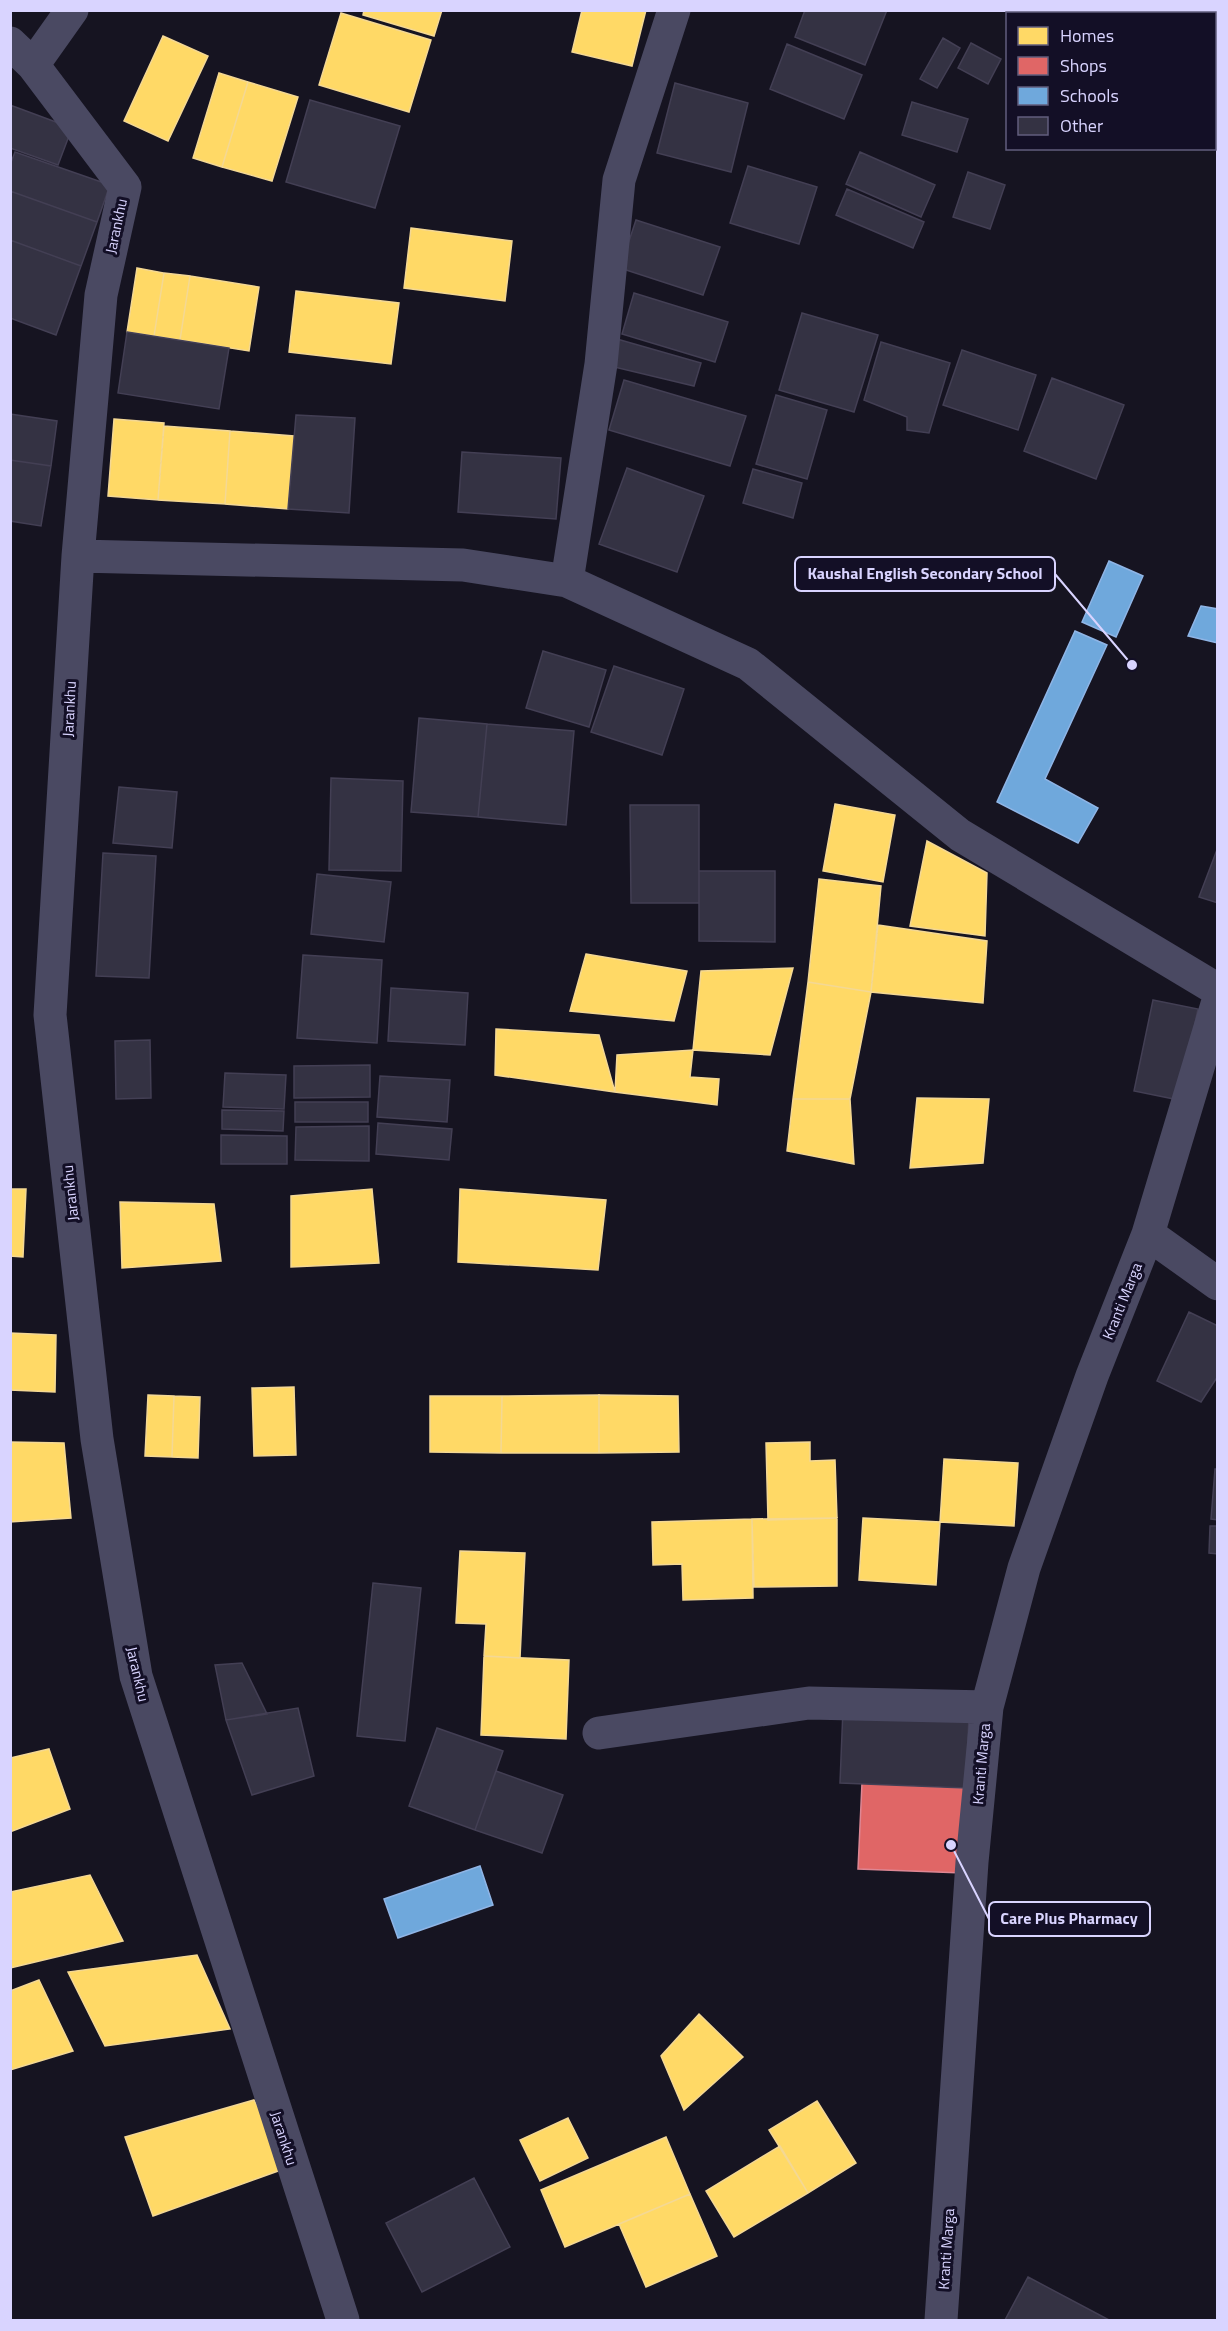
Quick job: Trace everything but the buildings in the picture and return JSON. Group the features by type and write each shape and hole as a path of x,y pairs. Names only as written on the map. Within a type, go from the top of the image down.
{"street":[{"path":"33,65 72,10"},
{"path":"567,581 601,364 619,180 674,10"},
{"name":"Jarankhu","path":"10,43 33,65 125,187 101,295 78,556 50,1015 97,1439 136,1676 343,2320"},
{"path":"78,556 463,565 567,581 748,664 960,835 1218,990"},
{"name":"Kranti Marga","path":"941,2320 972,1862 987,1707 1024,1568 1092,1376 1148,1234 1218,1001"},
{"path":"1148,1234 1218,1284"},
{"path":"599,1733 809,1703 987,1707"}],"place":[{"name":"Kaushal English Secondary School","path":"1132,665"},
{"name":"Care Plus Pharmacy","path":"951,1845"}]}
